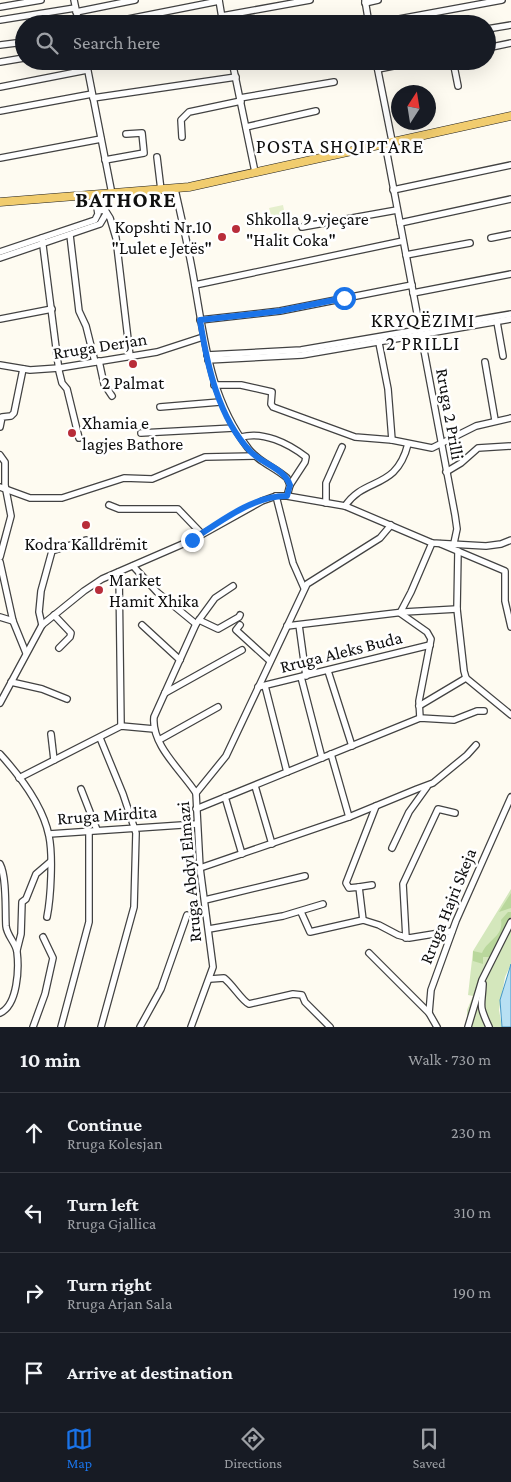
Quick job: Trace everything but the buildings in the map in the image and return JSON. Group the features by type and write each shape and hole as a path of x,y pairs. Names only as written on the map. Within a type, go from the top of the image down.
{"main road":[{"path":"0,202 175,189 511,116"}],"street":[{"path":"0,7 40,0"},
{"path":"74,0 77,15"},
{"path":"38,15 135,0"},
{"path":"146,15 219,0 222,15"},
{"path":"228,15 310,0"},
{"path":"368,15 365,1 378,0"},
{"path":"420,15 502,0"},
{"path":"0,20 15,18"},
{"path":"496,27 511,24"},
{"path":"0,45 15,43"},
{"path":"496,46 511,43"},
{"path":"0,62 15,60"},
{"path":"0,87 87,70 112,194"},
{"path":"234,70 255,172"},
{"name":"Rruga 2 Prilli","path":"378,70 393,190 457,524 454,543"},
{"path":"455,70 458,86"},
{"path":"0,111 92,96 236,77"},
{"path":"182,137 181,120 189,112 241,99 334,82"},
{"path":"246,127 316,110"},
{"path":"105,160 144,153 142,133 126,134"},
{"path":"0,158 101,139"},
{"path":"158,157 161,190"},
{"path":"393,190 511,164"},
{"path":"175,189 195,285 203,337 214,385 220,402 234,428 255,456 283,474 290,485"},
{"path":"0,252 70,235 100,224 105,217 99,195"},
{"path":"400,223 511,199"},
{"path":"0,258 94,221 102,210"},
{"path":"102,210 110,218 116,238 130,356"},
{"path":"302,227 397,210"},
{"path":"491,238 511,234"},
{"path":"70,235 79,311 86,326 104,384 112,396"},
{"path":"43,241 59,368 62,383 67,389 79,438"},
{"path":"195,285 403,241"},
{"path":"406,255 470,243"},
{"path":"413,293 511,274"},
{"path":"200,320 280,311 412,285"},
{"path":"0,319 52,309"},
{"path":"208,358 289,357 379,342 511,314"},
{"path":"208,358 301,350 511,319"},
{"path":"497,322 503,356"},
{"name":"Rruga Derjan","path":"0,365 22,369 59,368 157,352 203,337"},
{"path":"379,342 388,389 392,440"},
{"path":"485,362 494,420"},
{"path":"0,427 2,417 11,416 14,413 22,369"},
{"path":"214,385 241,385 272,392 271,406 356,437 392,440 427,448 441,445 465,431 494,420 511,418"},
{"path":"160,407 220,402"},
{"path":"141,434 234,428"},
{"path":"240,437 255,435 273,439 306,457 305,462 290,485 287,496"},
{"path":"344,506 364,490 396,471 402,462 408,444"},
{"path":"446,472 461,463 478,448 511,446"},
{"path":"326,503 326,483 342,447"},
{"path":"0,455 5,462 3,489 11,516 0,557"},
{"path":"3,489 30,498 62,498 124,478 152,479 204,456 255,456"},
{"path":"276,496 296,571 304,588 310,580 380,538 391,525"},
{"path":"0,703 42,625 92,585 169,551 262,500 276,496 287,496 344,506 432,543 486,546 509,543"},
{"path":"109,505 120,509 178,509 202,534"},
{"path":"42,625 39,612 41,591 52,551 86,540"},
{"path":"400,613 432,543"},
{"path":"440,543 505,571 504,602 511,627"},
{"path":"458,551 457,609 466,678 511,714"},
{"path":"0,562 13,621 26,653"},
{"path":"133,566 157,592 198,622 218,630 240,617 240,615"},
{"path":"119,572 121,726"},
{"path":"196,793 159,740 154,729 154,717 198,622 215,598 233,586"},
{"name":"Rruga Abdyl Elmazi","path":"191,1027 213,967 200,868 196,793 226,756 261,687 270,661 304,588"},
{"path":"287,626 400,613 457,609"},
{"path":"400,613 427,632 431,639 419,706 420,718"},
{"path":"54,615 71,633 70,637 59,648"},
{"path":"0,617 13,621"},
{"path":"142,625 180,660"},
{"path":"240,625 236,630 270,661"},
{"path":"299,625 304,677 322,758"},
{"name":"Rruga Aleks Buda","path":"261,687 430,645"},
{"path":"165,692 242,650"},
{"path":"328,671 352,746"},
{"path":"419,706 466,678"},
{"path":"11,682 42,688 67,699"},
{"path":"261,687 287,772"},
{"path":"159,740 218,706"},
{"path":"196,809 420,718 454,720 471,713 484,711"},
{"path":"19,778 121,726 154,729"},
{"path":"51,734 54,760"},
{"path":"100,738 136,828 134,907 101,1027"},
{"path":"392,848 409,812 427,787 468,755 476,745"},
{"path":"0,754 19,778 38,809 49,834 51,892 47,917"},
{"path":"331,754 349,817"},
{"path":"255,786 272,844"},
{"path":"200,868 349,817 427,787"},
{"path":"81,789 97,830"},
{"path":"225,797 242,854"},
{"name":"Rruga Hajri Skeja","path":"430,1013 428,1005 431,990 452,931 511,797"},
{"path":"372,885 349,888 346,883 376,806"},
{"path":"406,938 403,897 405,879 438,809 455,813"},
{"name":"Rruga Mirdita","path":"49,834 197,824"},
{"path":"61,1027 89,922 89,831"},
{"path":"0,1013 12,999 16,978 17,950 21,934 22,902 26,899 36,874 50,862"},
{"path":"0,864 7,930 17,950"},
{"path":"205,900 305,876"},
{"path":"359,887 363,920"},
{"path":"209,929 301,912 322,904"},
{"path":"301,912 310,932 363,920 379,925 406,938 452,931"},
{"path":"140,1027 161,989 187,914"},
{"path":"468,1027 482,980 511,922"},
{"path":"34,1027 45,994 53,958 43,937"},
{"path":"369,953 430,1013 437,1027"},
{"path":"210,979 224,978 236,988 244,1001 249,1004 293,994 302,995 305,1002 330,1027"},
{"path":"482,980 481,1013 489,1027"}],"green space":[{"path":"283,205 287,225 275,227 269,208"},
{"path":"511,889 511,964 505,977 499,1010 502,1027 467,1027 467,1010 473,996 468,995 473,951"},
{"path":"511,893 511,908 499,912"},
{"path":"508,912 511,912 511,917 491,957 483,957 483,964 473,961 473,951 482,953 498,934 501,920"}],"water":[{"path":"511,964 511,1027 502,1027 500,1000"}],"place":[{"name":"Shkolla 9-vjeçare \"Halit Coka\"","path":"236,229"},
{"name":"Kopshti Nr.10 \"Lulet e Jetës\"","path":"222,237"},
{"name":"2 Palmat","path":"133,364"},
{"name":"Xhamia e lagjes Bathore","path":"72,433"},
{"name":"Kodra Kalldrëmit","path":"86,525"},
{"name":"Market Hamit Xhika","path":"99,590"}],"district":[{"name":"POSTA SHQIPTARE","path":"340,146"},
{"name":"BATHORE","path":"126,199"},
{"name":"KRYQËZIMI 2 PRILLI","path":"423,332"}],"route":[{"path":"192,540 262,500 276,496 287,496 290,491 288,478 255,456 230,422 220,402 212,378 200,320 280,311 344,298"}]}
